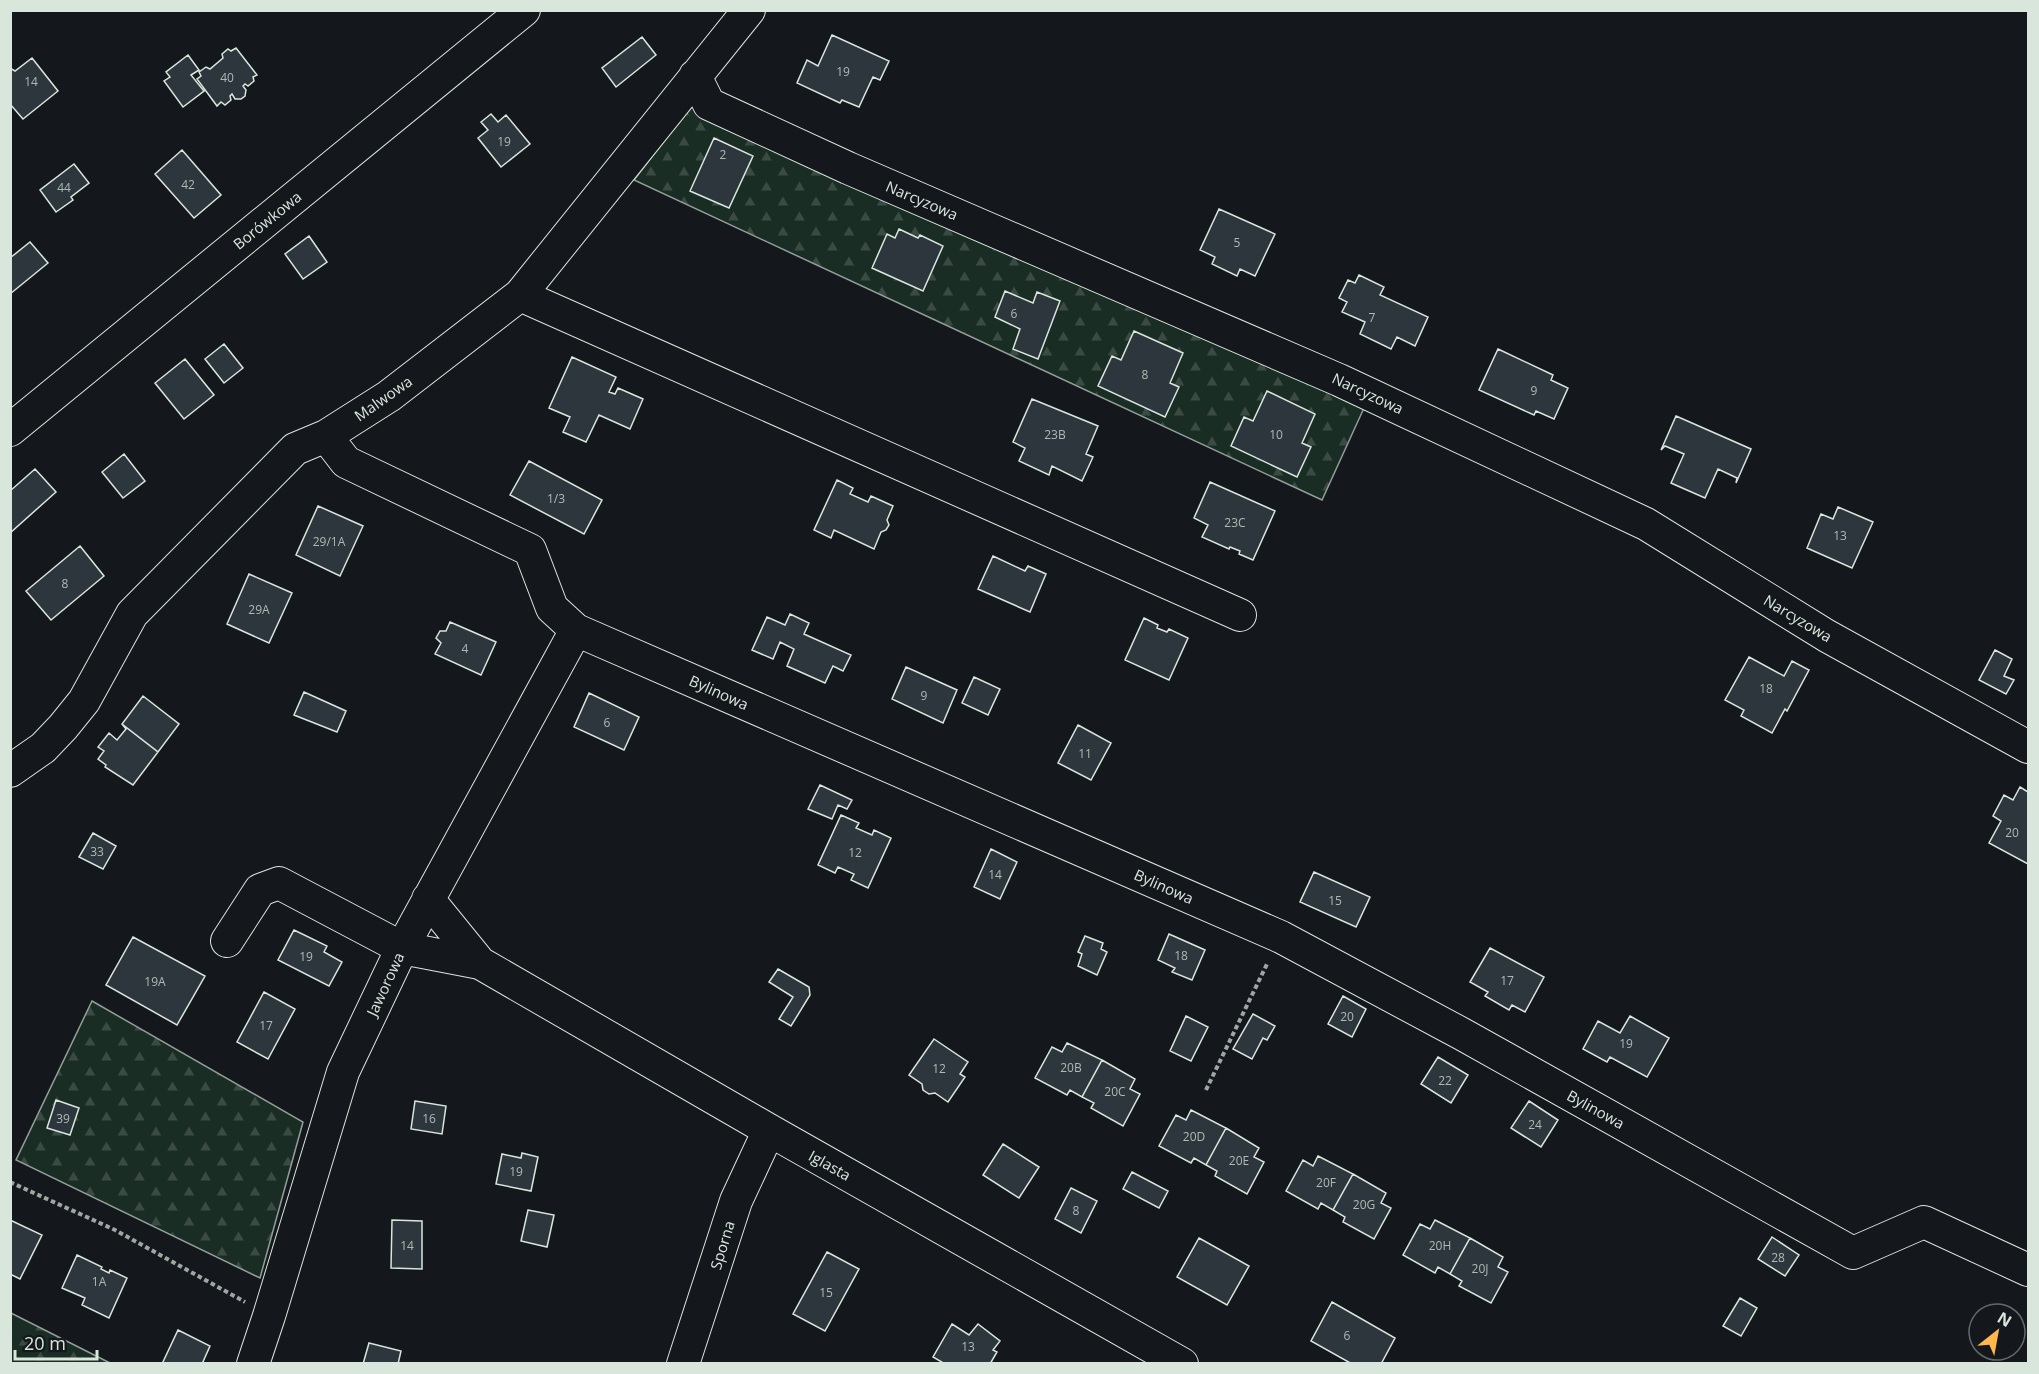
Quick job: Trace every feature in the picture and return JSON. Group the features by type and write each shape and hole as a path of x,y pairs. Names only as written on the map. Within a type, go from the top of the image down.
{"street":[{"name":"Borówkowa","path":"10,430 524,10"},
{"name":"Malwowa","path":"10,771 43,748 84,701 132,614 295,449 326,436 389,396 520,295 749,10"},
{"name":"Narcyzowa","path":"695,76 709,104 859,173 1339,380 1646,524 1827,636 2028,747"},
{"path":"520,295 1240,615"},
{"name":"Bylinowa","path":"326,436 346,462 530,550 552,608 576,630 1281,937 1462,1034 1853,1253 1924,1222 2028,1270"},
{"name":"Jaworowa","path":"253,1364 343,1072 402,948 576,630"},
{"name":"Iglasta","path":"227,941 260,890 279,884 402,948 480,963 1182,1364"},
{"name":"Iglasta","path":"428,899 480,963"},
{"name":"Sporna","path":"683,1364 736,1201 769,1130"}],"path":[{"path":"1206,1090 1281,937"},
{"path":"10,1182 115,1230 269,1316"}],"green space":[{"path":"691,106 1364,408 1322,500 634,180"},
{"path":"92,1001 303,1122 260,1278 16,1160"},
{"path":"11,1313 110,1363 11,1363"}],"building":[{"path":"832,35 889,61 880,80 873,77 859,107 842,100 840,103 797,83 807,60 818,66"},
{"path":"642,37 656,55 616,87 602,68"},
{"path":"236,48 257,75 253,77 254,81 248,86 245,84 243,86 246,90 245,96 235,99 232,94 231,100 225,105 221,102 217,106 197,79 201,76 199,72 206,67 210,69 223,58 222,54 228,49 231,51"},
{"path":"188,55 199,70 191,75 204,91 183,107 164,81 170,77 166,72"},
{"path":"32,58 58,91 23,119 10,104 10,68 15,71"},
{"path":"491,114 498,122 506,115 530,144 501,167 478,138 488,130 481,122"},
{"path":"714,138 753,156 729,208 690,191"},
{"path":"182,150 221,195 194,218 155,174"},
{"path":"74,164 89,183 71,197 73,200 56,212 40,190"},
{"path":"1219,209 1275,234 1255,276 1240,269 1237,276 1212,264 1215,257 1200,250"},
{"path":"899,229 918,238 920,235 943,246 923,291 872,268 887,234 895,238"},
{"path":"309,236 327,262 303,279 285,254"},
{"path":"30,242 48,263 10,294 10,258"},
{"path":"1359,275 1384,287 1380,295 1428,317 1415,346 1397,337 1391,349 1360,334 1365,322 1342,312 1347,302 1339,298 1348,280 1355,283"},
{"path":"1005,291 1033,303 1037,292 1060,301 1038,359 1013,349 1020,329 995,317"},
{"path":"1134,331 1183,353 1170,383 1179,387 1165,417 1098,386 1112,356 1121,360"},
{"path":"224,344 243,368 224,383 205,359"},
{"path":"1498,349 1553,375 1551,380 1568,388 1554,419 1536,411 1534,415 1479,390"},
{"path":"572,357 616,377 609,392 615,394 618,388 643,399 630,429 599,415 586,442 563,432 570,417 549,408"},
{"path":"185,359 214,395 184,419 155,383"},
{"path":"1267,391 1315,414 1302,443 1311,447 1297,477 1231,446 1244,417 1253,421"},
{"path":"1032,399 1098,426 1086,454 1093,457 1082,481 1052,466 1049,475 1019,461 1025,448 1013,442"},
{"path":"1676,416 1751,449 1736,483 1737,478 1718,469 1705,498 1671,483 1684,454 1665,446 1661,450"},
{"path":"124,454 145,481 123,498 102,472"},
{"path":"529,461 602,500 584,534 510,495"},
{"path":"35,469 56,492 10,533 10,491"},
{"path":"837,480 853,488 850,494 868,502 871,496 893,506 887,520 889,525 881,532 874,549 834,530 831,538 814,530"},
{"path":"1210,482 1275,511 1253,560 1239,554 1240,551 1230,547 1229,549 1202,537 1208,525 1194,518"},
{"path":"318,506 363,526 340,576 296,555"},
{"path":"1838,507 1873,522 1852,568 1807,548 1821,514 1833,519"},
{"path":"80,546 104,576 51,620 26,591"},
{"path":"993,556 1025,571 1028,566 1046,574 1030,612 978,589"},
{"path":"249,574 292,593 269,643 227,624"},
{"path":"790,614 809,623 804,634 851,655 843,671 833,666 825,683 787,666 794,649 780,642 773,659 752,650 767,617 785,625"},
{"path":"1144,618 1158,625 1157,628 1167,632 1169,629 1188,638 1169,680 1125,660"},
{"path":"450,622 496,642 481,675 435,654 441,643 436,638 440,631 446,631"},
{"path":"1995,650 2012,659 2004,676 2014,680 2006,694 1979,680"},
{"path":"1749,657 1784,676 1792,661 1809,670 1772,733 1741,716 1744,710 1725,700"},
{"path":"906,667 957,690 943,723 892,699"},
{"path":"974,677 1000,689 988,715 962,703"},
{"path":"304,692 346,711 337,732 294,715"},
{"path":"589,693 639,717 624,750 574,727"},
{"path":"143,696 179,724 158,752 122,724"},
{"path":"122,724 158,752 133,785 105,767 106,765 98,759 104,751 98,747 109,733 117,740 126,729"},
{"path":"1078,725 1111,743 1091,780 1058,763"},
{"path":"820,785 852,800 847,809 838,805 832,819 808,809"},
{"path":"2020,787 2028,792 2028,864 1989,843 2001,821 1993,816 2004,795 2013,800"},
{"path":"841,815 859,823 856,828 872,835 874,830 891,838 868,888 851,880 854,874 838,867 835,873 818,865"},
{"path":"93,833 116,846 103,869 79,857"},
{"path":"991,849 1017,862 1000,899 974,887"},
{"path":"1314,872 1370,897 1356,927 1300,902"},
{"path":"294,930 327,946 324,952 342,962 329,986 278,960"},
{"path":"1169,934 1205,950 1192,980 1172,972 1175,968 1158,960"},
{"path":"1085,936 1103,943 1101,949 1107,952 1097,975 1078,966 1082,954 1078,952"},
{"path":"133,937 205,976 177,1025 106,985"},
{"path":"1490,948 1544,977 1525,1012 1512,1005 1509,1010 1485,996 1488,992 1470,982"},
{"path":"778,969 809,987 810,995 791,1026 779,1019 793,997 769,982"},
{"path":"264,992 295,1009 268,1059 237,1042"},
{"path":"1343,996 1366,1009 1352,1037 1328,1024"},
{"path":"1253,1014 1275,1026 1267,1040 1263,1038 1252,1059 1233,1049"},
{"path":"1186,1016 1208,1027 1191,1061 1170,1051"},
{"path":"1630,1016 1669,1038 1647,1077 1610,1057 1607,1062 1583,1049 1598,1021 1620,1033"},
{"path":"934,1039 968,1062 960,1074 965,1077 948,1102 935,1093 929,1094 923,1090 922,1084 909,1075"},
{"path":"1067,1043 1102,1060 1082,1097 1070,1090 1067,1095 1035,1078 1052,1047 1062,1052"},
{"path":"1438,1057 1468,1075 1451,1103 1421,1084"},
{"path":"1102,1060 1135,1079 1130,1089 1140,1094 1123,1126 1091,1108 1094,1103 1082,1097"},
{"path":"56,1100 79,1108 70,1135 47,1128"},
{"path":"415,1101 446,1106 442,1134 411,1129"},
{"path":"1529,1101 1558,1120 1541,1147 1511,1128"},
{"path":"1191,1110 1226,1128 1206,1165 1194,1158 1191,1163 1159,1146 1176,1115 1186,1120"},
{"path":"1226,1128 1259,1148 1254,1157 1264,1162 1247,1194 1215,1176 1217,1171 1206,1165"},
{"path":"1003,1144 1039,1167 1019,1198 983,1175"},
{"path":"522,1153 538,1157 531,1191 496,1184 502,1154 521,1158"},
{"path":"1318,1156 1353,1174 1333,1210 1321,1203 1318,1209 1286,1191 1303,1160 1313,1166"},
{"path":"1132,1172 1168,1191 1159,1208 1123,1189"},
{"path":"1353,1174 1386,1193 1381,1203 1391,1208 1374,1239 1343,1222 1345,1217 1333,1210"},
{"path":"1071,1188 1097,1201 1081,1233 1055,1219"},
{"path":"528,1210 554,1215 547,1247 521,1241"},
{"path":"10,1220 42,1235 20,1279 10,1274"},
{"path":"392,1220 422,1221 422,1269 391,1268"},
{"path":"1435,1220 1470,1238 1450,1274 1438,1267 1435,1273 1403,1255 1420,1224 1430,1229"},
{"path":"1772,1237 1799,1255 1785,1276 1758,1259"},
{"path":"1199,1238 1249,1266 1227,1305 1177,1277"},
{"path":"1470,1238 1503,1257 1498,1267 1508,1272 1491,1303 1459,1286 1462,1281 1450,1274"},
{"path":"827,1252 859,1269 825,1331 793,1314"},
{"path":"77,1255 109,1273 110,1270 127,1278 109,1318 82,1305 85,1298 62,1288"},
{"path":"1740,1298 1757,1308 1741,1336 1723,1326"},
{"path":"1332,1302 1395,1338 1381,1364 1352,1364 1311,1341"},
{"path":"952,1324 969,1335 978,1324 1000,1341 993,1350 997,1352 990,1364 945,1364 933,1357"},
{"path":"178,1330 210,1346 202,1364 162,1364"},
{"path":"369,1343 401,1351 398,1364 363,1364"}]}
